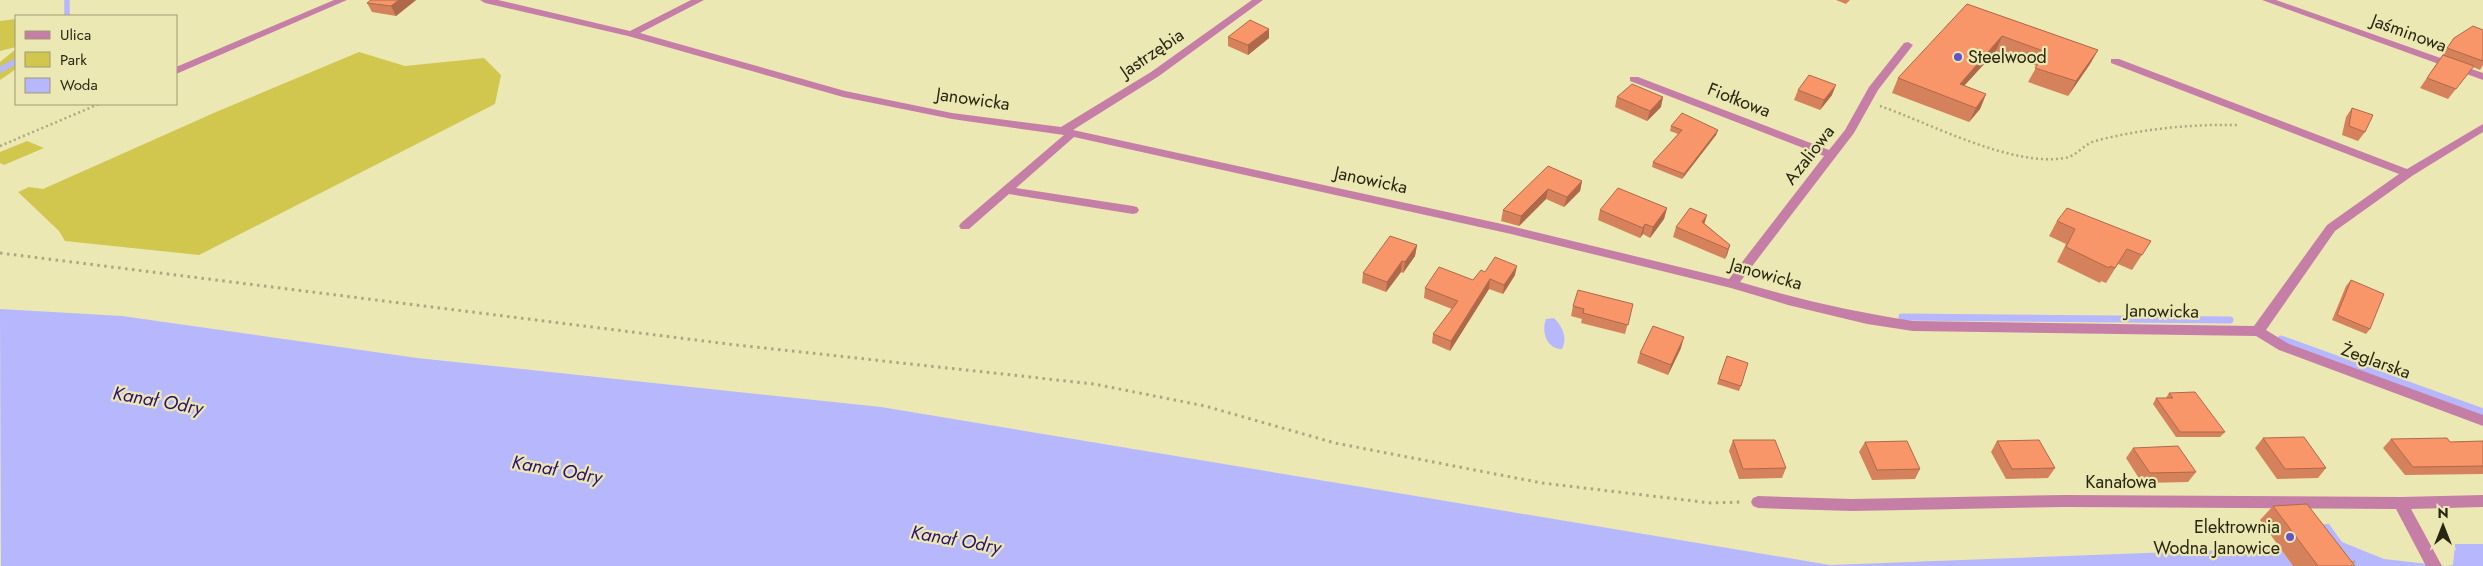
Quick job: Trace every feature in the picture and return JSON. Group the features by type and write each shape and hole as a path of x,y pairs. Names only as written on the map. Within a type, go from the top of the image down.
{"street":[{"path":"178,70 342,0"},
{"name":"Janowicka","path":"485,0 631,34 843,94 897,107 1068,132 1511,230 1732,284 1788,301 1867,319 1913,326 2258,331"},
{"path":"631,34 699,0"},
{"name":"Jastrzębia","path":"965,226 1007,190 1068,132 1155,74 1258,0"},
{"name":"Jaśminowa","path":"2268,0 2483,76"},
{"name":"Azaliowa","path":"1732,284 1850,131 1865,101 1908,45"},
{"path":"2115,61 2408,173"},
{"name":"Fiołkowa","path":"1634,79 1831,155"},
{"path":"2258,331 2331,228 2408,173 2483,127"},
{"path":"1007,190 1133,210"},
{"name":"Żeglarska","path":"2258,331 2284,347 2483,421"},
{"name":"Kanałowa","path":"1758,502 1852,505 2065,501 2483,502"},
{"path":"2400,503 2433,563"}],"path":[{"path":"1865,101 2029,158 2067,158 2092,141 2213,124 2240,125"},
{"path":"0,146 97,105"},
{"path":"0,253 728,344 1094,384 1128,389 1205,406 1335,443 1542,483 1711,503 1758,502"},
{"path":"2353,561 2358,566"}],"green space":[{"path":"15,19 15,47 0,51 0,21"},
{"path":"15,50 15,70 0,80 0,62"},
{"path":"359,52 405,66 484,58 501,75 495,104 199,255 65,241 59,231 18,192 29,187 43,189 216,112"},
{"path":"27,141 44,148 4,165 0,163 0,152"}],"water":[{"name":"Kanał Odry","path":"0,309 122,316 417,358 881,407 1830,565 2280,548 2293,566 1,566"},
{"path":"1554,318 1563,332 1564,345 1562,349 1552,346 1546,339 1544,329 1546,319"},
{"path":"2329,524 2342,542 2384,559 2446,566 2330,566 2299,525"},
{"path":"2455,544 2483,544 2483,566 2446,566 2453,565"}],"building":[{"path":"371,0 399,0 391,6 367,3"},
{"path":"1967,4 2098,50 2076,81 2035,68 2046,52 2002,36 1960,84 1986,94 1976,108 1898,78"},
{"path":"1250,20 1269,29 1248,45 1228,37"},
{"path":"2473,26 2483,30 2483,61 2447,48 2454,38"},
{"path":"2443,55 2474,66 2456,89 2427,78"},
{"path":"1809,75 1836,85 1824,100 1798,90"},
{"path":"1632,84 1663,97 1650,111 1617,97"},
{"path":"2352,108 2373,115 2365,132 2349,126"},
{"path":"1682,113 1718,130 1684,174 1653,162 1682,130 1671,126"},
{"path":"1548,166 1582,181 1567,197 1548,189 1521,216 1503,210"},
{"path":"1618,188 1667,208 1653,227 1645,224 1643,228 1600,210"},
{"path":"1690,208 1707,215 1702,222 1730,245 1728,249 1676,227"},
{"path":"2067,208 2151,241 2142,255 2127,249 2115,268 2110,266 2109,268 2066,247 2075,229 2057,221"},
{"path":"1390,236 1417,245 1405,262 1402,261 1387,282 1363,273"},
{"path":"1495,257 1517,266 1504,285 1490,279 1451,341 1433,334 1458,301 1425,288 1439,267 1473,280 1481,270 1485,272"},
{"path":"2351,280 2384,294 2370,329 2337,315"},
{"path":"1578,290 1633,304 1628,325 1583,313 1584,309 1573,306"},
{"path":"1653,326 1684,337 1671,365 1640,353"},
{"path":"1727,356 1748,363 1741,386 1719,379"},
{"path":"2195,392 2225,432 2180,432 2156,398 2173,398 2169,393"},
{"path":"2304,437 2326,468 2285,469 2263,438"},
{"path":"2447,438 2450,442 2483,441 2483,466 2413,467 2391,439"},
{"path":"1733,440 1775,440 1786,468 1743,469"},
{"path":"2039,440 2055,468 2012,469 1997,441"},
{"path":"1907,441 1920,469 1877,470 1865,442"},
{"path":"2178,446 2196,472 2150,473 2133,448"},
{"path":"2307,504 2355,566 2318,566 2273,506"}],"waterway":[{"path":"67,0 67,15"},
{"path":"0,70 15,62"},
{"path":"1902,317 2230,320"},
{"path":"2281,339 2483,412"}],"place":[{"name":"Steelwood","path":"1958,57"},
{"name":"Elektrownia Wodna Janowice","path":"2290,537"}]}
